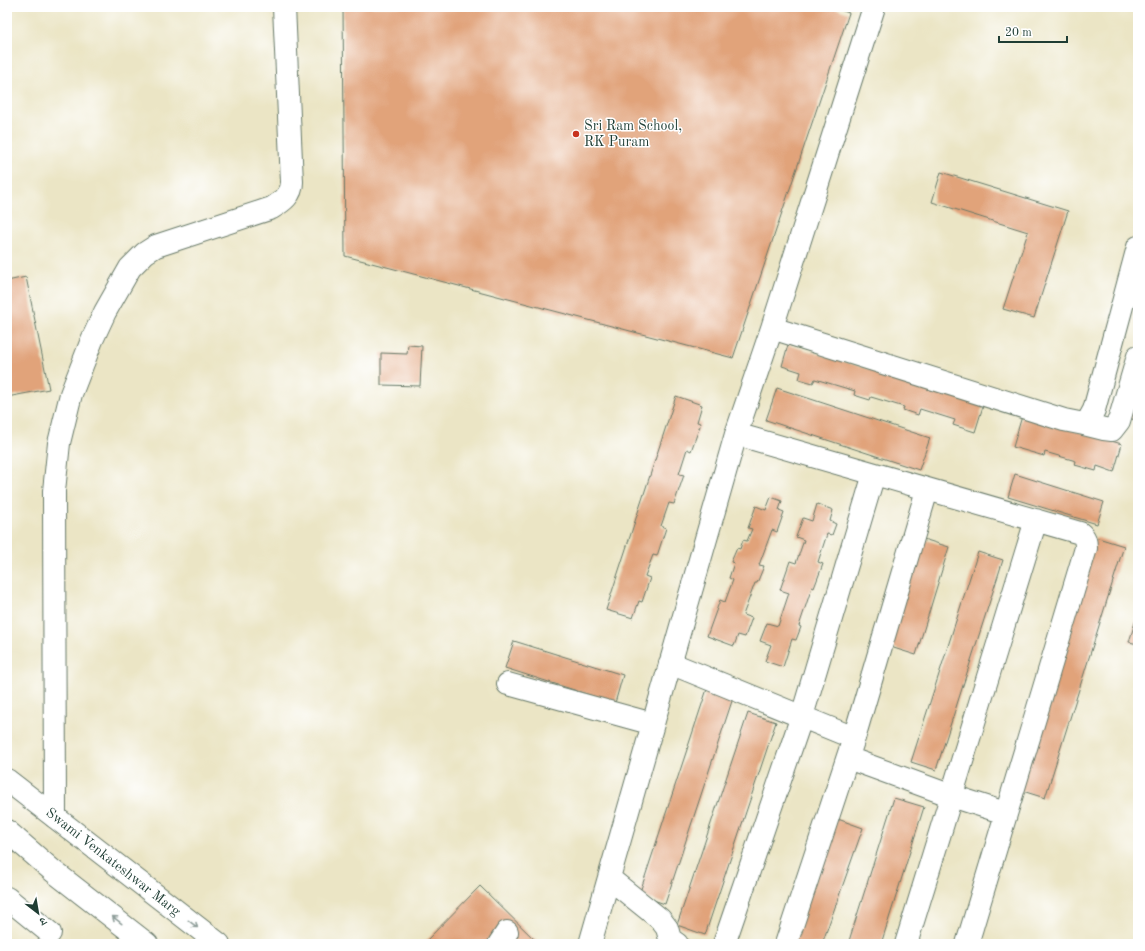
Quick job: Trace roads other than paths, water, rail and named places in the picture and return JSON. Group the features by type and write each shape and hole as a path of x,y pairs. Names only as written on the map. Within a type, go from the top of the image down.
{"street":[{"path":"55,817 54,490 59,443 72,394 92,340 121,283 138,259 156,246 272,208 290,194 292,182 284,7"},
{"path":"590,944 736,434 772,328 874,7"},
{"path":"1084,424 1094,410 1138,246"},
{"path":"772,328 1064,420 1112,430 1119,421 1138,356"},
{"path":"736,434 1080,533 1084,537 1086,548 1005,812 967,944"},
{"path":"724,944 802,716 874,474"},
{"path":"786,944 851,748 927,490"},
{"path":"906,944 1036,520"},
{"path":"670,663 802,716 851,748 952,796 1005,812"},
{"path":"508,684 653,724"},
{"name":"Swami Venkateshwar Marg","path":"7,780 219,944"},
{"path":"7,831 54,871 147,944"},
{"path":"609,878 660,920 667,928 670,939 677,944"},
{"path":"7,898 50,933"}],"place":[{"name":"Sri Ram School, RK Puram","path":"576,134"}]}
